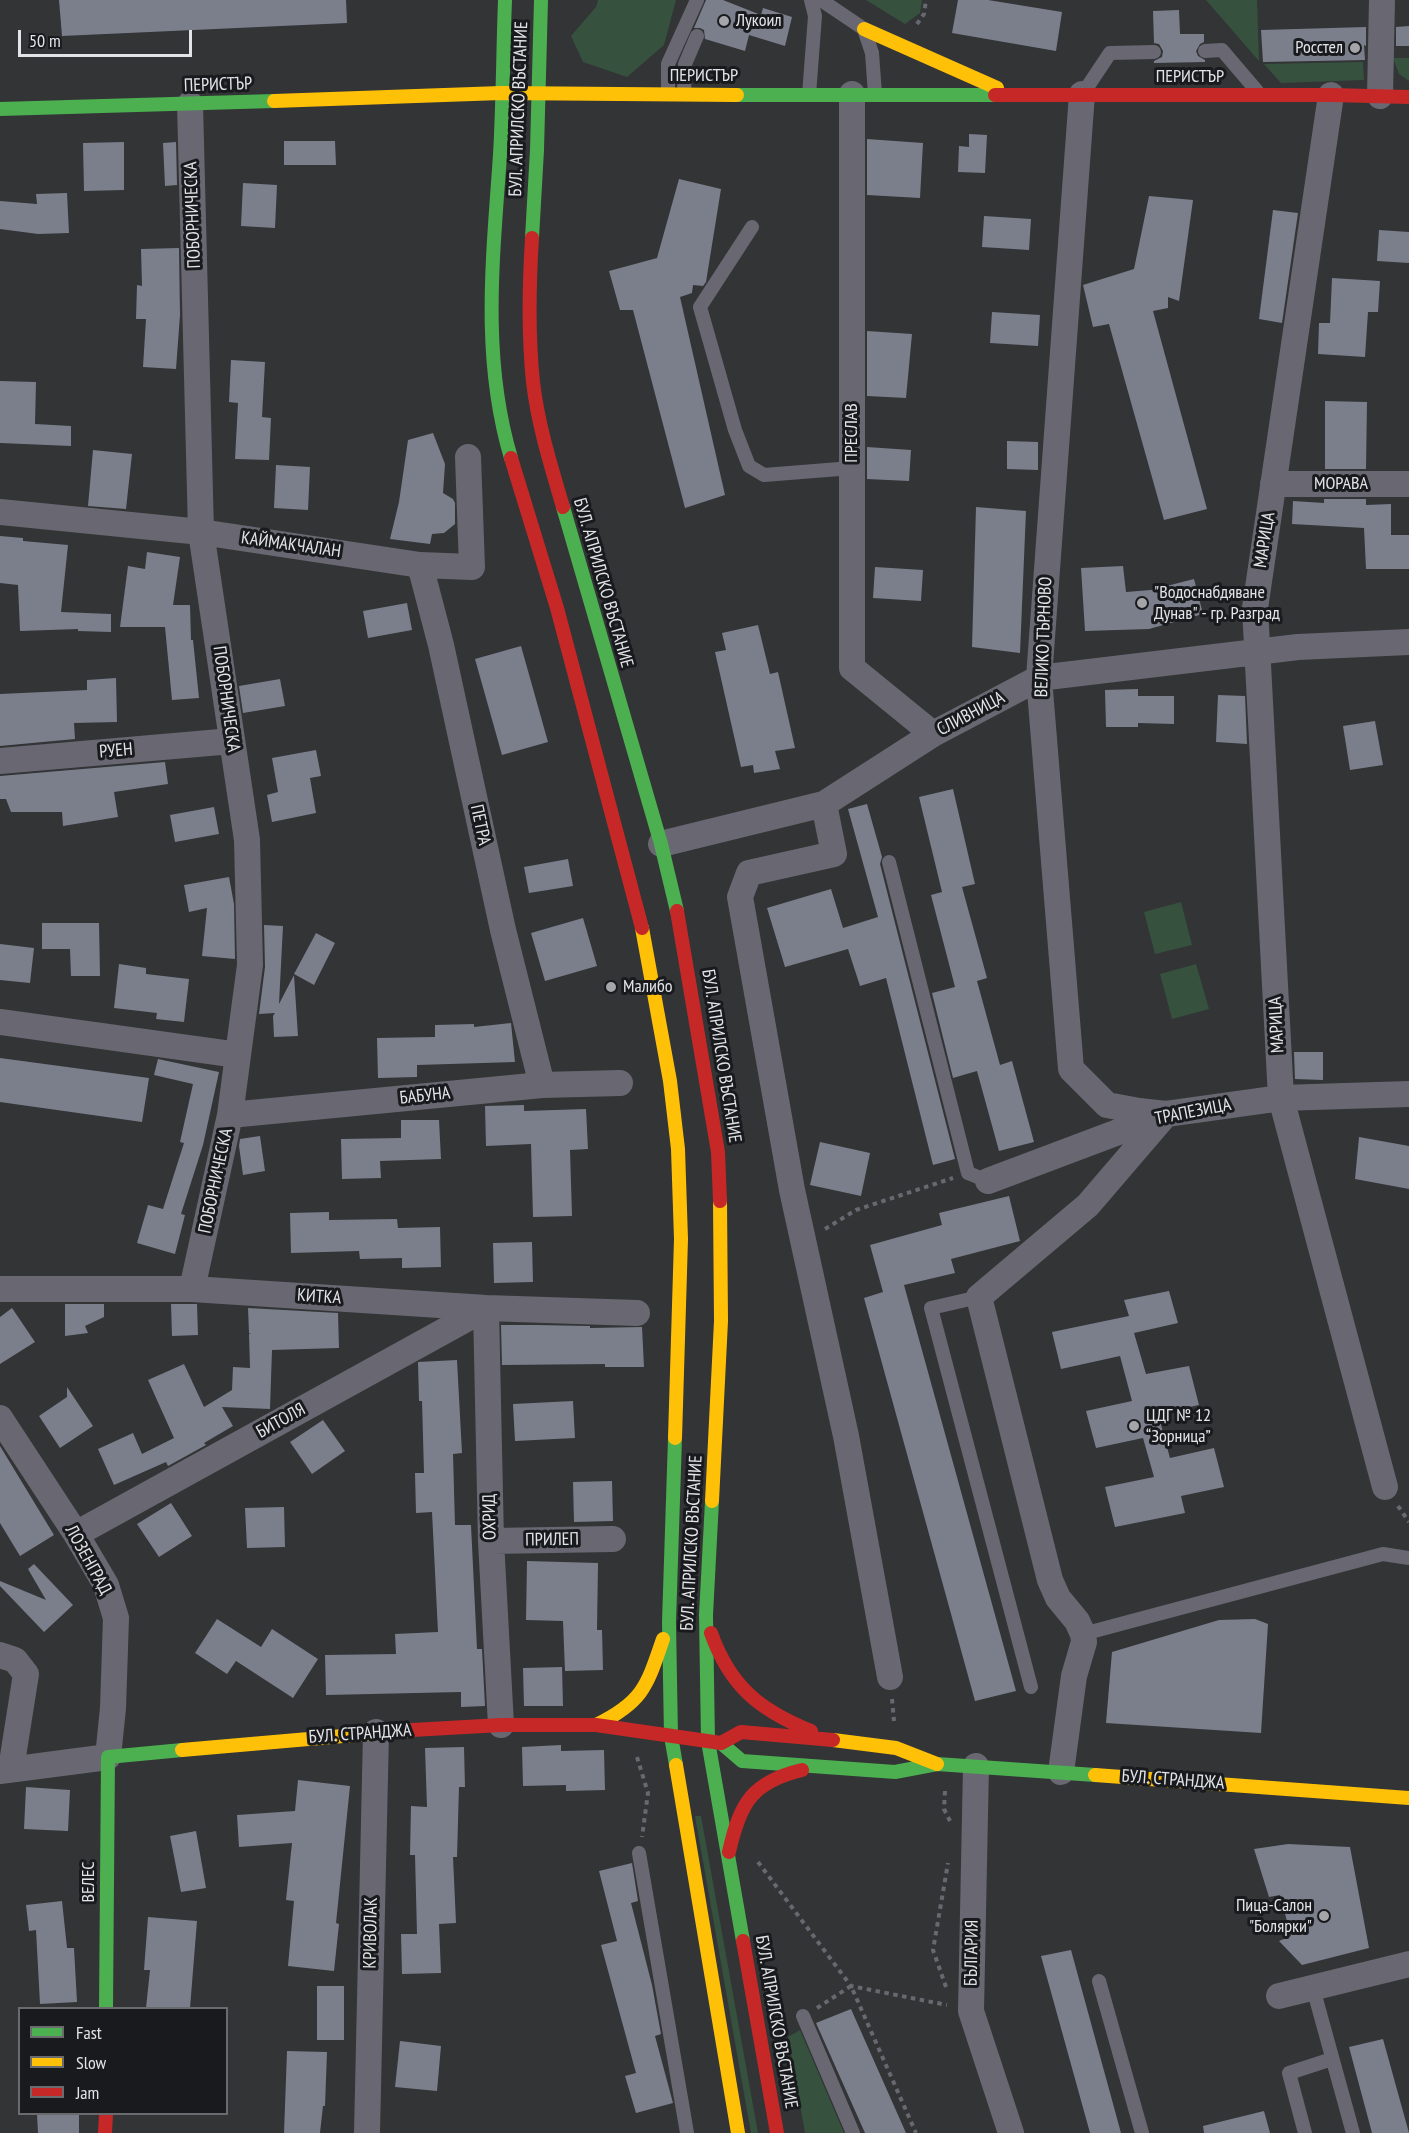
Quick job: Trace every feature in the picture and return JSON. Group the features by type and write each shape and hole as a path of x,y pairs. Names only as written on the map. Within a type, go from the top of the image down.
{"street":[{"name":"БУЛ. АПРИЛСКО ВЪСТАНИЕ","path":"505,0 500,149 490,300 492,356 510,453 560,619 630,877 645,940 670,1081 678,1149 681,1239 669,1622 671,1736 738,2133"},
{"name":"БУЛ. АПРИЛСКО ВЪСТАНИЕ","path":"541,0 539,94 528,296 533,382 543,438 661,844 682,932 718,1152 722,1238 721,1321 706,1615 714,1742 728,1857 777,2133"},
{"path":"1380,96 1382,0"},
{"path":"864,29 1010,94"},
{"name":"ПЕРИСТЪР","path":"0,109 501,93 1409,97"},
{"name":"ПРЕСЛАВ","path":"863,94 852,468 852,668 933,734"},
{"name":"ВЕЛИКО ТЪРНОВО","path":"1082,94 1039,678 1071,1069 1107,1105 1138,1112 1166,1114"},
{"name":"МАРИЦА","path":"1331,95 1255,608 1281,1098 1385,1487"},
{"name":"ПОБОРНИЧЕСКА","path":"190,104 201,532 247,840 250,965 230,1115 192,1289"},
{"name":"КАЙМАКЧАЛАН","path":"0,512 201,532 420,565 472,567 468,457"},
{"name":"МОРАВА","path":"1274,484 1409,484"},
{"name":"ПЕТРА","path":"420,565 441,645 503,930 542,1085"},
{"name":"СЛИВНИЦА","path":"661,844 824,804 933,734 1039,678 1298,647 1409,642"},
{"name":"РУЕН","path":"0,761 232,741"},
{"path":"824,804 834,854 749,873 740,897 792,1190 846,1436 890,1677"},
{"path":"0,1022 238,1055"},
{"name":"БАБУНА","path":"230,1115 542,1085 620,1083"},
{"name":"ТРАПЕЗИЦА","path":"978,1177 1166,1114 1281,1098 1409,1094"},
{"path":"1061,1772 1074,1676 1084,1642 1083,1634 1077,1621 1058,1598 1050,1580 979,1297 1088,1205 1166,1114"},
{"name":"КИТКА","path":"0,1289 192,1289 486,1308 637,1314"},
{"name":"БИТОЛЯ","path":"76,1534 486,1308"},
{"name":"ОХРИД","path":"486,1308 491,1541 501,1725"},
{"name":"ЛОЗЕНГРАД","path":"0,1418 76,1534 106,1586 116,1618 113,1708 108,1757"},
{"name":"ПРИЛЕП","path":"491,1541 613,1539"},
{"path":"706,1615 715,1647 726,1669 744,1692 759,1706 790,1723 835,1740"},
{"path":"596,1725 622,1712 640,1696 669,1622"},
{"path":"0,1655 15,1660 27,1674 5,1770"},
{"name":"БУЛ. СТРАНДЖА","path":"5,1770 108,1757 376,1732 501,1725 596,1725 714,1742 742,1761 896,1772 937,1764 976,1766 1409,1798"},
{"name":"КРИВОЛАК","path":"367,2133 376,1732"},
{"name":"БУЛ. СТРАНДЖА","path":"714,1742 741,1732 835,1740 896,1748 937,1764"},
{"name":"ВЕЛЕС","path":"106,2007 108,1757"},
{"name":"БЪЛГАРИЯ","path":"976,1766 971,2011 1011,2133"},
{"path":"728,1857 734,1827 753,1794 779,1776 815,1767"},
{"path":"1279,1995 1409,1964"},
{"path":"105,2133 106,2115"}],"lane":[{"path":"668,94 668,64 697,0"},
{"path":"809,95 815,16 811,0"},
{"path":"821,0 864,29 872,53 863,94"},
{"path":"684,94 685,64 697,36"},
{"path":"1205,51 1222,50 1260,95"},
{"path":"1082,94 1110,52 1154,52"},
{"path":"752,227 700,307 735,430 749,465 764,475 852,468"},
{"path":"889,862 978,1177"},
{"path":"979,1297 931,1308 1031,1687"},
{"path":"1083,1634 1383,1554 1409,1558"},
{"path":"639,1853 687,2133"},
{"path":"1099,1981 1142,2133"},
{"path":"1313,1988 1353,2133"},
{"path":"803,2016 852,2133"},
{"path":"1305,2133 1289,2073 1332,2059"}],"path":[{"path":"803,1242 856,1210 978,1177"},
{"path":"890,1677 896,1748"},
{"path":"946,1783 944,1809 954,1828"},
{"path":"639,1853 648,1793"},
{"path":"754,1856 851,1986 915,2133"},
{"path":"851,1986 953,2006 933,1950 948,1862"}],"green space":[{"path":"598,0 676,0 664,45 627,77 583,62 571,36 596,7"},
{"path":"866,0 922,0 920,13 905,24"},
{"path":"1206,0 1257,0 1259,61"},
{"path":"1393,58 1409,58 1409,81 1399,74"},
{"path":"1363,62 1364,80 1281,83 1264,64"},
{"path":"1181,902 1192,945 1155,954 1144,912"},
{"path":"1196,964 1209,1009 1172,1019 1160,974"},
{"path":"695,1816 701,1816 758,2133 751,2133"},
{"path":"800,2030 844,2133 805,2133 788,2037"}],"building":[{"path":"59,0 346,0 347,23 62,36"},
{"path":"706,0 723,0 761,15 763,8 792,17 785,46 749,35 745,51 705,39 704,30 694,28"},
{"path":"958,0 988,0 1062,12 1056,51 952,33"},
{"path":"1179,10 1180,34 1204,34 1204,42 1196,51 1205,62 1154,63 1162,57 1163,51 1159,44 1154,43 1153,11"},
{"path":"1409,26 1409,46 1396,46 1396,27"},
{"path":"1366,27 1365,60 1263,62 1261,30"},
{"path":"969,134 987,135 985,173 958,172 959,146 969,147"},
{"path":"867,139 923,143 920,198 867,195"},
{"path":"284,141 335,141 336,165 284,165"},
{"path":"124,142 124,190 84,191 83,143"},
{"path":"176,142 177,185 165,186 163,143"},
{"path":"679,179 721,189 706,282 703,286 693,285 692,293 680,297 725,495 685,508 633,310 620,310 609,271 657,258"},
{"path":"243,183 277,185 275,228 241,226"},
{"path":"67,193 69,233 38,234 0,229 0,201 37,204 36,194"},
{"path":"1149,196 1193,200 1179,301 1168,297 1168,308 1153,311 1207,509 1164,520 1109,324 1093,327 1083,285 1134,269"},
{"path":"1273,210 1298,213 1282,323 1259,319"},
{"path":"984,216 1031,219 1029,250 982,247"},
{"path":"1379,230 1409,232 1409,263 1377,261"},
{"path":"179,248 180,315 176,369 143,367 146,319 136,319 137,285 142,286 141,249"},
{"path":"1332,278 1380,281 1378,312 1368,312 1365,357 1318,354 1319,323 1330,323"},
{"path":"992,312 1040,315 1038,346 990,343"},
{"path":"867,331 912,334 906,398 867,396"},
{"path":"231,360 265,362 262,417 271,418 269,460 235,459 238,403 229,402"},
{"path":"0,381 36,382 35,424 71,426 71,446 0,443"},
{"path":"1325,401 1367,402 1366,469 1325,469"},
{"path":"433,433 445,464 443,493 455,503 455,524 444,533 432,534 430,544 390,539 399,502 408,440"},
{"path":"1007,441 1038,442 1038,470 1007,469"},
{"path":"867,447 911,450 909,481 867,479"},
{"path":"93,450 132,454 126,509 88,506"},
{"path":"276,465 310,467 308,510 274,508"},
{"path":"1324,499 1366,499 1366,505 1391,504 1391,535 1409,535 1409,569 1366,569 1364,528 1292,524 1293,501 1324,503"},
{"path":"976,507 1026,511 1020,653 972,647"},
{"path":"0,536 23,538 23,541 68,545 61,612 111,614 111,632 78,631 78,629 20,631 18,585 0,583"},
{"path":"147,552 180,557 173,605 190,605 191,640 193,640 199,698 172,700 165,627 120,627 128,566 145,569"},
{"name":"\"Водоснабдяване Дунав\" - гр. Разград","path":"1123,566 1126,592 1151,590 1194,579 1203,614 1149,629 1085,631 1081,568"},
{"path":"875,567 923,570 921,601 873,598"},
{"path":"407,603 412,630 368,638 363,611"},
{"path":"758,625 770,674 778,672 795,748 775,751 780,769 754,773 753,765 741,767 715,652 726,650 722,633"},
{"path":"521,646 548,742 502,755 475,659"},
{"path":"116,678 117,722 74,723 75,739 0,746 0,694 87,690 87,680"},
{"path":"280,679 285,706 243,713 239,686"},
{"path":"1138,689 1138,696 1174,696 1174,724 1138,723 1138,727 1106,727 1105,690"},
{"path":"1218,695 1245,696 1247,744 1216,742"},
{"path":"1375,721 1383,765 1350,770 1343,726"},
{"path":"316,750 321,776 310,778 316,813 272,822 267,795 278,792 272,758"},
{"path":"165,762 168,784 114,792 118,817 63,826 62,812 11,812 6,799 0,799 0,776"},
{"path":"953,789 975,884 962,887 987,978 977,981 1000,1065 1012,1061 1034,1142 999,1151 977,1071 953,1078 932,993 955,987 931,895 942,892 919,797"},
{"path":"867,804 882,857 880,864 955,1159 933,1165 886,978 860,986 848,949 785,967 767,908 831,889 843,928 878,917 848,809"},
{"path":"214,807 219,834 175,842 170,815"},
{"path":"568,859 573,886 529,893 524,867"},
{"path":"229,877 234,904 235,959 202,956 207,908 189,912 184,885"},
{"path":"583,918 597,966 545,981 531,933"},
{"path":"42,923 99,923 100,976 71,976 70,949 42,949"},
{"path":"264,925 283,926 279,1004 294,975 298,1036 274,1037 273,1016 275,1013 259,1014 265,967"},
{"path":"316,933 335,943 314,985 294,974"},
{"path":"0,944 34,948 30,983 0,980"},
{"path":"119,964 146,968 146,974 189,979 184,1022 156,1019 157,1013 114,1008"},
{"path":"511,1023 515,1062 417,1065 417,1077 378,1078 377,1038 435,1037 435,1025 474,1024 474,1027"},
{"path":"1294,1052 1323,1052 1323,1080 1295,1079"},
{"path":"0,1058 149,1078 142,1122 0,1102"},
{"path":"158,1059 219,1072 203,1145 181,1214 185,1215 175,1254 137,1243 148,1205 163,1209 184,1143 180,1142 193,1084 154,1075"},
{"path":"524,1105 524,1111 586,1109 588,1149 570,1150 572,1216 533,1217 531,1144 486,1146 485,1106"},
{"path":"401,1120 439,1120 441,1159 380,1161 381,1178 342,1179 341,1139 401,1138"},
{"path":"260,1136 265,1171 243,1175 240,1139"},
{"path":"1359,1137 1409,1146 1409,1189 1355,1179"},
{"path":"820,1142 870,1153 861,1196 810,1185"},
{"path":"1009,1196 1020,1241 951,1259 955,1273 904,1285 1016,1691 975,1701 864,1298 883,1292 870,1245 942,1225 939,1213"},
{"path":"329,1212 329,1220 397,1219 398,1228 440,1227 441,1267 402,1268 402,1258 360,1259 359,1251 291,1253 290,1213"},
{"path":"532,1242 533,1282 494,1283 493,1243"},
{"path":"1169,1291 1178,1323 1134,1333 1146,1374 1189,1366 1199,1405 1158,1414 1170,1458 1214,1448 1224,1487 1181,1496 1185,1513 1115,1527 1105,1487 1154,1477 1143,1438 1096,1448 1086,1411 1132,1401 1120,1356 1061,1369 1052,1332 1129,1316 1124,1300"},
{"path":"65,1304 104,1304 104,1317 85,1326 88,1333 65,1336"},
{"path":"171,1304 197,1304 198,1335 172,1336"},
{"path":"12,1308 35,1342 0,1364 0,1317"},
{"path":"248,1308 338,1313 339,1348 272,1350 270,1409 222,1407 233,1426 204,1443 206,1445 168,1466 166,1462 114,1485 98,1449 133,1433 142,1454 174,1438 148,1380 184,1364 204,1407 232,1390 233,1367 250,1368 249,1334 251,1333 249,1333"},
{"path":"501,1325 642,1327 644,1367 605,1367 605,1364 502,1365"},
{"path":"457,1360 462,1453 453,1454 455,1525 471,1525 477,1649 482,1649 485,1706 461,1707 461,1692 326,1695 325,1655 396,1654 395,1634 438,1632 432,1512 416,1513 415,1473 424,1473 422,1401 419,1401 418,1362"},
{"path":"67,1387 93,1426 60,1448 39,1416 67,1397"},
{"path":"573,1401 575,1438 515,1441 513,1404"},
{"path":"323,1420 345,1451 312,1474 290,1442"},
{"path":"0,1446 54,1535 20,1556 0,1523"},
{"path":"612,1481 613,1521 574,1522 573,1482"},
{"path":"171,1503 192,1536 159,1557 137,1524"},
{"path":"284,1507 285,1547 247,1548 245,1508"},
{"path":"527,1561 598,1563 597,1630 602,1630 603,1670 565,1671 563,1621 526,1620"},
{"path":"34,1564 73,1605 44,1632 0,1586 0,1581 46,1600 28,1569"},
{"path":"217,1619 261,1647 272,1629 318,1659 293,1698 236,1661 227,1674 195,1653"},
{"path":"1255,1619 1268,1624 1261,1733 1106,1723 1112,1652 1219,1620"},
{"path":"562,1667 563,1706 524,1706 523,1668"},
{"path":"561,1745 561,1751 604,1750 605,1790 566,1791 566,1785 523,1786 522,1747"},
{"path":"464,1747 465,1787 459,1787 457,1857 453,1857 456,1923 439,1924 441,1973 402,1974 401,1934 417,1934 415,1855 410,1855 411,1806 427,1807 425,1748"},
{"path":"298,1780 350,1786 336,1923 339,1924 334,1971 288,1966 294,1901 286,1900 292,1843 239,1847 237,1815 295,1811"},
{"path":"26,1787 70,1790 68,1831 24,1829"},
{"path":"196,1831 206,1888 181,1892 170,1836"},
{"name":"Пица-Салон \"Болярки\"","path":"1288,1844 1350,1847 1369,1948 1302,1965 1279,1941 1291,1936 1280,1895 1269,1897 1254,1849"},
{"path":"632,1863 638,1901 631,1903 652,1985 661,2034 655,2036 673,2103 636,2113 625,2076 636,2073 601,1945 617,1941 599,1871"},
{"path":"62,1901 67,1948 74,1948 77,2002 40,2004 36,1930 29,1931 26,1905"},
{"path":"148,1917 197,1921 190,2007 146,2007 150,1970 144,1970"},
{"path":"1071,1950 1121,2133 1090,2133 1041,1956"},
{"path":"317,1986 344,1986 344,2040 317,2040"},
{"path":"851,2009 906,2133 865,2133 816,2023"},
{"path":"1383,2039 1409,2133 1372,2133 1349,2047"},
{"path":"400,2041 441,2046 437,2091 395,2087"},
{"path":"287,2051 327,2052 325,2106 323,2106 320,2133 284,2133"},
{"path":"1264,2111 1270,2133 1204,2133 1203,2126"},
{"path":"37,2115 79,2115 79,2133 38,2133"}],"traffic: fast":[{"path":"505,0 501,136 492,270 492,345 502,420 511,458"},
{"path":"532,238 541,0"},
{"path":"737,95 995,95"},
{"path":"0,109 274,101"},
{"path":"563,507 661,844 677,911"},
{"path":"675,1438 669,1622 671,1736 676,1765"},
{"path":"712,1501 706,1615 708,1741 743,1941"},
{"path":"721,1743 742,1761 895,1772 937,1764 1095,1775"},
{"path":"106,2007 108,1757 182,1750"}],"traffic: slow":[{"path":"864,29 997,88"},
{"path":"274,101 501,93 737,95"},
{"path":"642,928 670,1081 678,1149 681,1239 675,1438"},
{"path":"712,1501 721,1321 720,1201"},
{"path":"596,1725 612,1717 634,1700 647,1681 663,1639"},
{"path":"182,1750 412,1730"},
{"path":"833,1740 896,1748 937,1764"},
{"path":"676,1765 738,2133"},
{"path":"1095,1775 1409,1798"}],"traffic: jam":[{"path":"995,95 1409,97"},
{"path":"532,238 530,346 533,382 542,430 563,507"},
{"path":"511,458 557,608 642,928"},
{"path":"677,911 718,1152 720,1201"},
{"path":"711,1633 727,1668 749,1694 776,1714 811,1731"},
{"path":"412,1730 501,1725 596,1725 721,1743 741,1732 833,1740"},
{"path":"729,1852 738,1820 751,1797 771,1781 802,1770"},
{"path":"743,1941 777,2133"},
{"path":"105,2133 106,2115"}],"place":[{"name":"Лукоил","path":"724,21"},
{"name":"Росстел","path":"1355,48"},
{"name":"\"Водоснабдяване Дунав\" - гр. Разград","path":"1142,603"},
{"name":"Малибо","path":"611,987"},
{"name":"ЦДГ № 12 “Зорница”","path":"1134,1426"},
{"name":"Пица-Салон \"Болярки\"","path":"1324,1916"}]}
